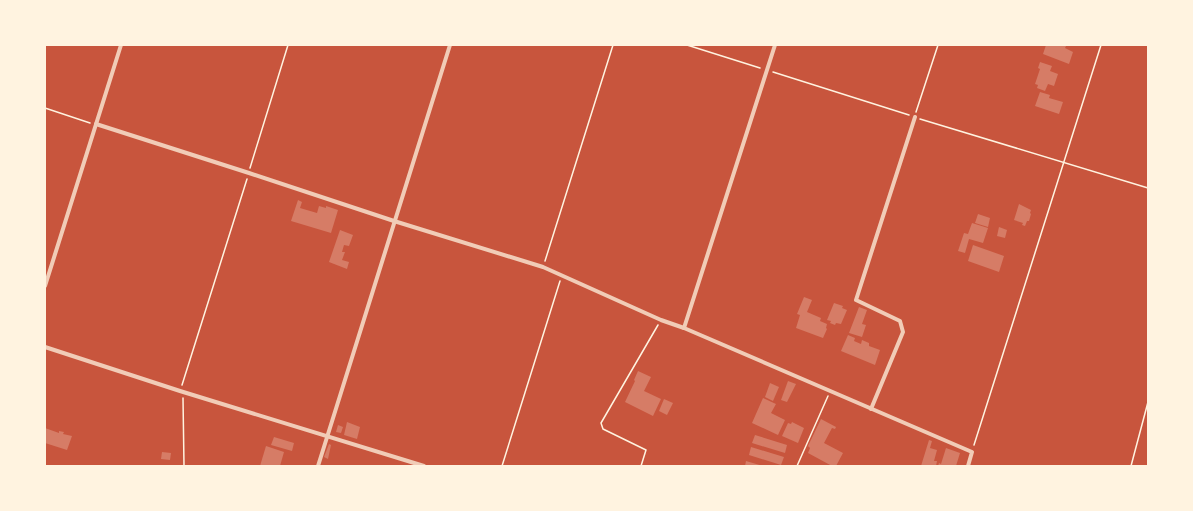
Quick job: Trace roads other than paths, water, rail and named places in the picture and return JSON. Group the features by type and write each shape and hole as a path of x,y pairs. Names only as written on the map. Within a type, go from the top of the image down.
{"street":[{"path":"45,286 121,45"},
{"path":"318,466 450,45"},
{"path":"684,328 775,45"},
{"path":"871,409 903,332 900,321 856,300 915,117"},
{"path":"96,124 562,274 661,320 684,328 972,452 968,466"},
{"path":"45,347 180,391 424,466"}]}
